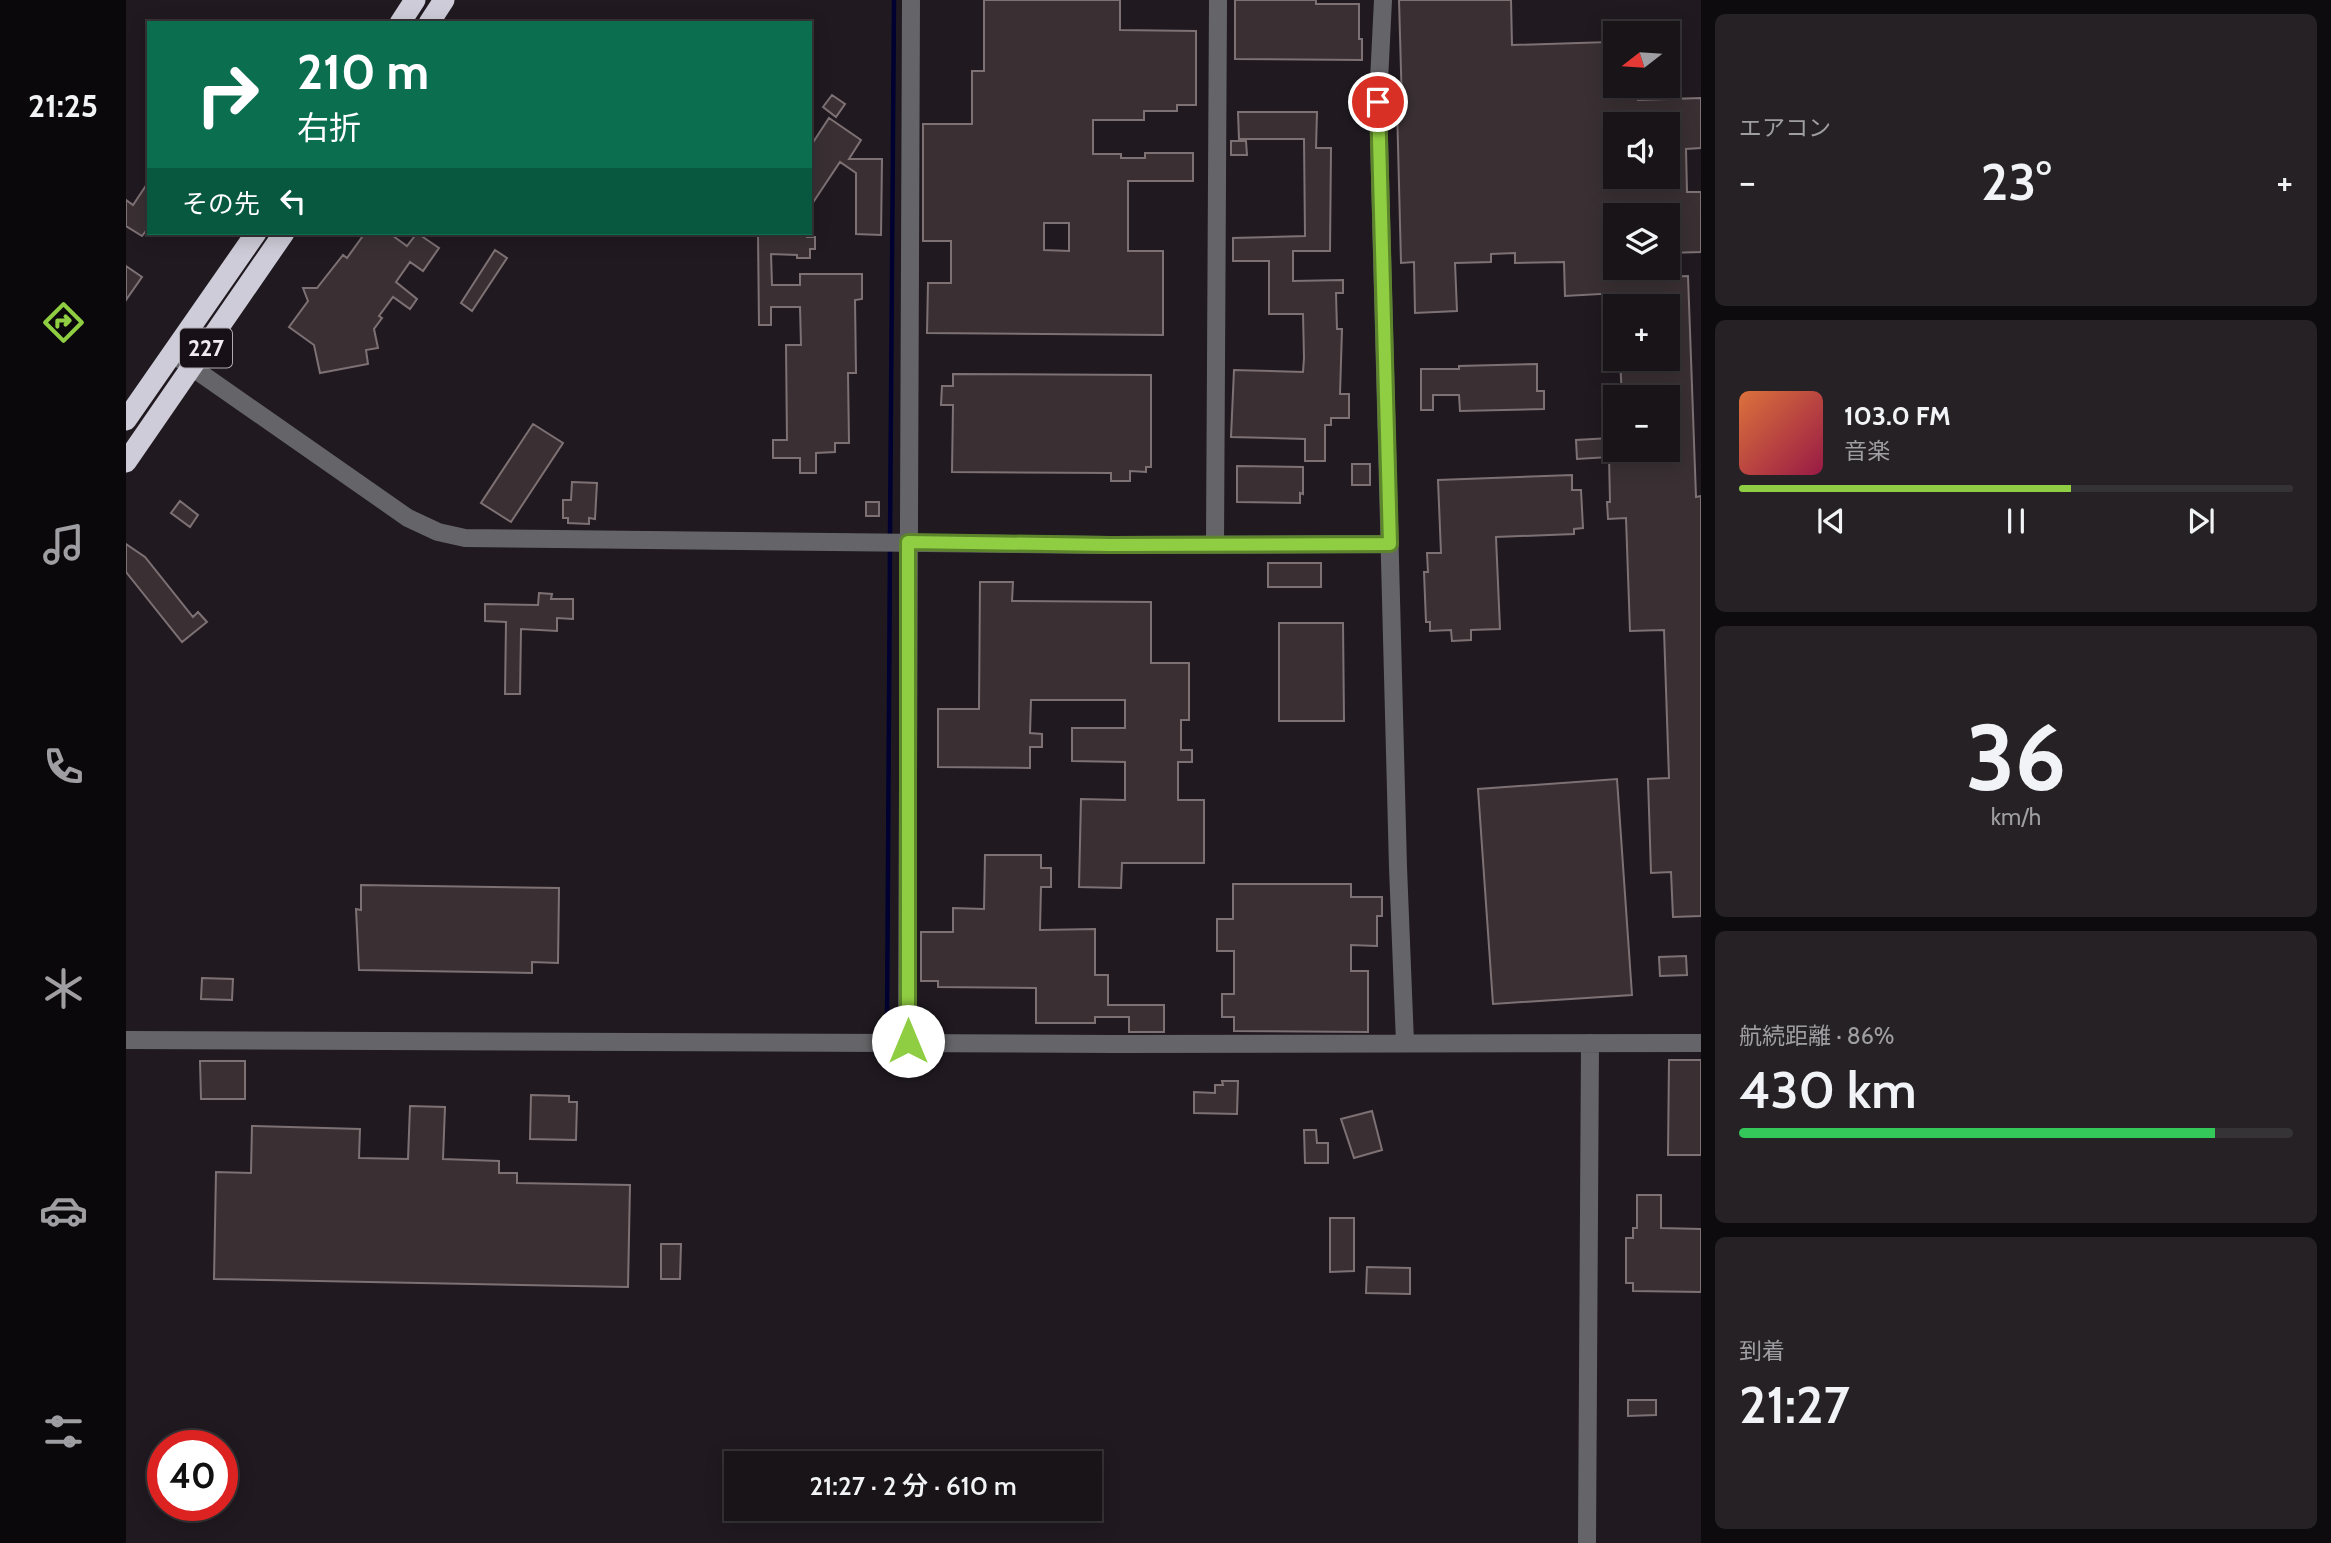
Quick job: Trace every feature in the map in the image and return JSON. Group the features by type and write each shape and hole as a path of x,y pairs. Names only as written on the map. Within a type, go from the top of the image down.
{"highway":[{"path":"401,21 415,0"},
{"path":"430,21 444,0"},
{"name":"227","path":"126,420 255,235"},
{"name":"227","path":"126,463 283,235"}],"street":[{"path":"908,1041 896,542 911,0"},
{"path":"1215,544 1218,0"},
{"path":"1383,0 1378,102 1405,1043"},
{"path":"173,354 408,518 438,532 465,538 1390,544"},
{"path":"126,1040 1701,1043"},
{"path":"1587,1543 1590,1043"}],"building":[{"path":"984,0 1120,0 1120,30 1196,31 1196,105 1177,105 1177,111 1144,111 1144,120 1093,120 1093,154 1121,154 1121,158 1145,158 1145,153 1193,153 1193,181 1128,181 1128,251 1163,251 1163,335 927,333 928,283 951,283 951,241 923,241 923,124 972,124 972,71 984,71","holes":["1044,223 1069,223 1069,251 1044,250"]},
{"path":"1235,0 1316,0 1316,4 1359,4 1362,60 1235,59"},
{"path":"1399,0 1511,0 1512,45 1603,42 1603,98 1701,98 1701,148 1686,149 1687,192 1701,192 1701,252 1680,253 1680,203 1603,203 1603,280 1680,280 1680,276 1688,276 1696,497 1701,496 1701,916 1673,917 1671,872 1651,873 1648,779 1669,778 1664,630 1630,631 1626,518 1608,519 1607,502 1610,502 1609,462 1680,462 1680,385 1621,385 1621,371 1680,371 1680,294 1565,296 1564,262 1515,263 1515,253 1491,254 1491,262 1455,263 1457,311 1415,313 1414,262 1401,263 1397,106 1402,106"},
{"path":"832,95 845,104 836,117 823,107"},
{"path":"1238,112 1317,112 1316,148 1331,148 1330,251 1293,251 1293,281 1343,280 1343,293 1336,293 1337,329 1342,329 1340,394 1349,394 1349,418 1331,418 1331,425 1325,425 1325,461 1305,461 1305,439 1231,437 1234,370 1303,372 1304,358 1303,314 1269,314 1269,261 1233,261 1233,238 1305,236 1304,139 1239,139"},
{"path":"829,118 861,140 849,159 882,159 881,235 856,234 856,173 840,162 812,204 812,144"},
{"path":"1231,141 1246,141 1247,155 1231,155"},
{"path":"147,184 147,230 142,236 126,226 126,200 133,205"},
{"path":"364,235 392,235 407,246 415,235 420,235 439,248 423,271 410,262 396,282 417,299 410,309 393,297 379,316 382,318 374,329 378,348 366,350 368,364 320,373 314,345 289,327 308,301 303,288 317,288 343,255 347,258"},
{"path":"758,235 815,237 815,249 810,249 810,258 771,254 772,285 800,285 800,274 862,274 862,299 855,300 856,373 848,373 849,443 835,443 835,452 816,453 816,473 800,473 800,458 773,458 773,440 787,440 786,345 801,345 800,307 771,307 771,325 759,325"},
{"path":"495,250 507,258 472,311 461,303"},
{"path":"126,266 142,277 126,300"},
{"path":"1537,364 1537,391 1544,391 1544,409 1460,411 1459,395 1433,395 1433,410 1421,410 1421,369"},
{"path":"953,374 1151,375 1151,467 1146,467 1146,472 1130,471 1130,481 1111,481 1111,473 952,472 953,405 941,405 942,386 953,386"},
{"path":"533,424 563,443 511,522 481,503"},
{"path":"1603,438 1603,457 1577,459 1576,440"},
{"path":"1352,464 1370,464 1370,485 1352,485"},
{"path":"1237,466 1303,467 1303,494 1300,493 1300,503 1237,502"},
{"path":"1572,475 1572,490 1581,490 1583,528 1574,529 1574,534 1496,537 1500,629 1471,630 1471,640 1452,641 1451,630 1430,631 1430,622 1426,622 1424,572 1428,572 1427,553 1441,553 1438,480"},
{"path":"572,482 597,483 595,519 589,518 589,524 568,523 568,518 563,518 563,500 571,500"},
{"path":"180,501 198,515 190,527 171,513"},
{"path":"866,502 879,502 879,516 866,516"},
{"path":"126,544 145,557 193,617 198,612 207,622 182,642 126,572"},
{"path":"1268,563 1321,563 1321,587 1268,587"},
{"path":"980,582 1013,582 1012,601 1151,602 1151,663 1189,663 1189,720 1181,720 1181,750 1192,750 1192,762 1178,762 1178,800 1204,800 1204,863 1122,863 1121,888 1079,887 1081,799 1125,800 1125,762 1072,761 1072,728 1125,728 1125,700 1031,700 1030,733 1042,734 1042,747 1030,747 1030,768 938,767 938,709 979,709"},
{"path":"539,593 552,594 551,599 573,599 573,619 557,618 557,631 521,629 520,694 505,694 506,622 485,621 485,604 538,605"},
{"path":"1279,623 1343,623 1344,721 1279,721"},
{"path":"1617,779 1632,995 1493,1004 1478,789"},
{"path":"985,855 1041,855 1041,868 1051,868 1051,887 1041,887 1040,930 1095,929 1095,975 1108,975 1108,1005 1164,1005 1164,1032 1129,1032 1129,1017 1095,1017 1095,1023 1036,1023 1036,988 938,987 938,981 921,981 921,932 953,932 953,908 984,909"},
{"path":"1233,884 1351,884 1351,897 1382,897 1382,916 1377,916 1377,946 1351,945 1351,971 1368,971 1368,1032 1234,1031 1234,1017 1222,1017 1222,994 1234,994 1234,951 1217,951 1217,919 1233,919"},
{"path":"361,885 559,888 558,963 532,962 532,973 359,970 356,909 361,910"},
{"path":"1686,956 1687,975 1660,976 1659,957"},
{"path":"202,978 233,979 232,1000 201,999"},
{"path":"1669,1060 1701,1060 1701,1155 1668,1155"},
{"path":"200,1061 245,1061 245,1099 201,1099"},
{"path":"1222,1081 1238,1081 1237,1114 1194,1113 1194,1092 1215,1093 1215,1085 1223,1085"},
{"path":"531,1095 569,1096 569,1102 577,1102 576,1140 530,1139"},
{"path":"410,1106 445,1107 443,1159 499,1161 499,1173 517,1173 517,1183 630,1185 628,1287 214,1279 216,1172 251,1173 252,1126 360,1129 359,1158 408,1159"},
{"path":"1372,1111 1382,1150 1354,1158 1341,1119"},
{"path":"1304,1130 1316,1130 1317,1143 1328,1143 1328,1163 1305,1163"},
{"path":"1637,1195 1661,1195 1661,1228 1701,1229 1701,1292 1633,1291 1633,1283 1626,1283 1626,1238 1633,1238 1633,1228 1637,1228"},
{"path":"1330,1218 1354,1218 1354,1271 1330,1272"},
{"path":"661,1244 681,1244 680,1279 661,1279"},
{"path":"1367,1267 1410,1268 1410,1294 1366,1293"},
{"path":"1628,1400 1656,1400 1656,1415 1628,1416"}],"waterway":[{"path":"890,538 894,0"},
{"path":"887,1025 890,546"}],"route":[{"path":"908,1041 908,542 1110,545 1390,544 1378,102"}]}
